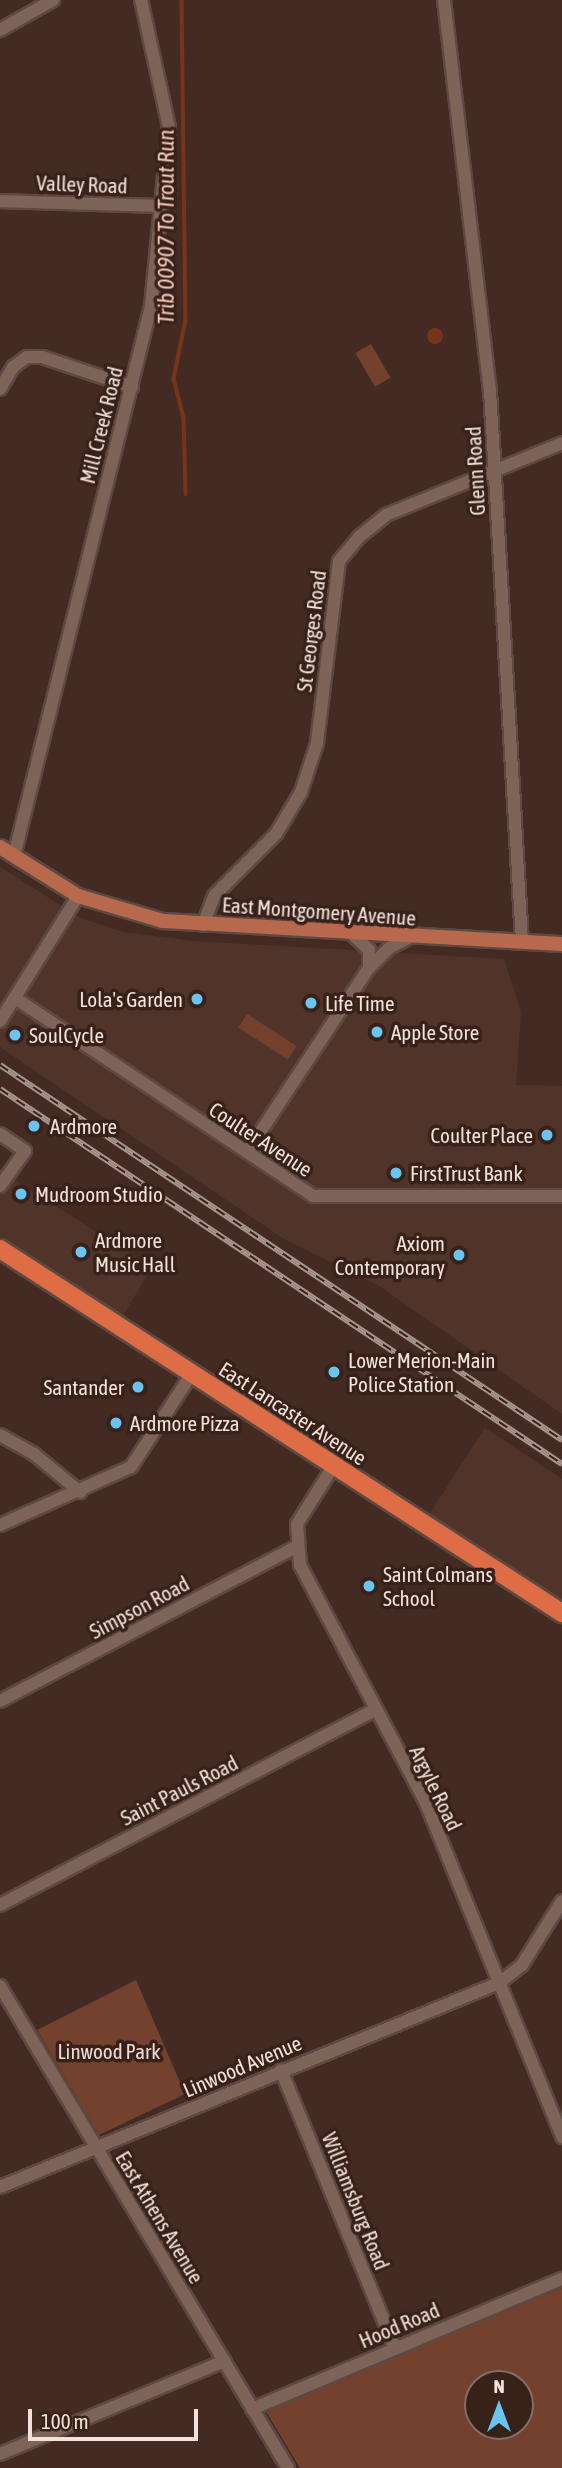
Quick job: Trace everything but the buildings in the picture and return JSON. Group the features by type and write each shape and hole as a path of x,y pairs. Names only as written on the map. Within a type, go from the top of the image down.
{"highway":[{"name":"East Lancaster Avenue","path":"0,1249 562,1613"}],"main road":[{"name":"East Montgomery Avenue","path":"0,847 78,895 134,915 203,925 562,944"}],"street":[{"path":"0,30 53,0"},
{"name":"Mill Creek Road","path":"15,856 151,306 162,206 167,106 144,31 141,0"},
{"name":"Glenn Road","path":"444,0 485,327 522,942"},
{"name":"Valley Road","path":"0,201 162,206"},
{"path":"0,389 13,367 27,357 42,357 132,387"},
{"name":"St Georges Road","path":"203,925 214,896 276,834 301,792 317,743 340,561 359,537 386,515 562,443"},
{"path":"0,1021 78,895"},
{"path":"352,934 369,950 369,968"},
{"path":"247,1152 369,968 389,948 409,938"},
{"name":"Coulter Avenue","path":"15,998 319,1197 562,1196"},
{"path":"0,1134 25,1151 0,1186"},
{"path":"0,1525 131,1467 191,1374"},
{"path":"0,1435 63,1475 79,1492"},
{"path":"296,1547 297,1524 333,1467"},
{"name":"Simpson Road","path":"0,1701 296,1547"},
{"name":"Argyle Road","path":"296,1547 300,1565 426,1803 562,2137"},
{"name":"Saint Pauls Road","path":"0,1905 375,1710"},
{"name":"Linwood Avenue","path":"0,2187 499,1983 522,1965 562,1901"},
{"name":"East Athens Avenue","path":"0,1986 288,2468"},
{"name":"Williamsburg Road","path":"281,2070 395,2348"},
{"name":"Hood Road","path":"252,2409 562,2279"},
{"path":"0,2454 224,2361"}],"shaded area":[{"path":"432,328 438,328 443,336 441,342 432,344 427,339 427,333"},
{"path":"0,867 81,918 123,932 193,941 504,959 521,1012 516,1085 562,1086 562,1414 378,1285 284,1239 0,1047"},
{"path":"0,1171 152,1267 123,1316 0,1237"},
{"path":"485,1428 562,1479 562,1600 428,1516"}],"green space":[{"path":"371,344 391,378 375,387 355,353"},
{"path":"247,1014 296,1046 288,1060 238,1027"},
{"name":"Linwood Park","path":"136,1980 185,2094 99,2135 37,2030"},
{"path":"562,2288 562,2468 300,2468 265,2410"}],"waterway":[{"name":"Trib 00907 To Trout Run","path":"182,0 186,320 174,379 184,418 186,494"}],"railway":[{"path":"0,1065 562,1440"},
{"path":"0,1089 562,1464"}],"place":[{"name":"Lola's Garden","path":"197,999"},
{"name":"Life Time","path":"311,1003"},
{"name":"Apple Store","path":"377,1032"},
{"name":"SoulCycle","path":"15,1035"},
{"name":"Ardmore","path":"34,1126"},
{"name":"Coulter Place","path":"547,1135"},
{"name":"FirstTrust Bank","path":"396,1173"},
{"name":"Mudroom Studio","path":"21,1194"},
{"name":"Ardmore Music Hall","path":"81,1252"},
{"name":"Axiom Contemporary","path":"459,1255"},
{"name":"Lower Merion-Main Police Station","path":"334,1372"},
{"name":"Santander","path":"138,1387"},
{"name":"Ardmore Pizza","path":"116,1423"},
{"name":"Saint Colmans School","path":"369,1586"}]}
